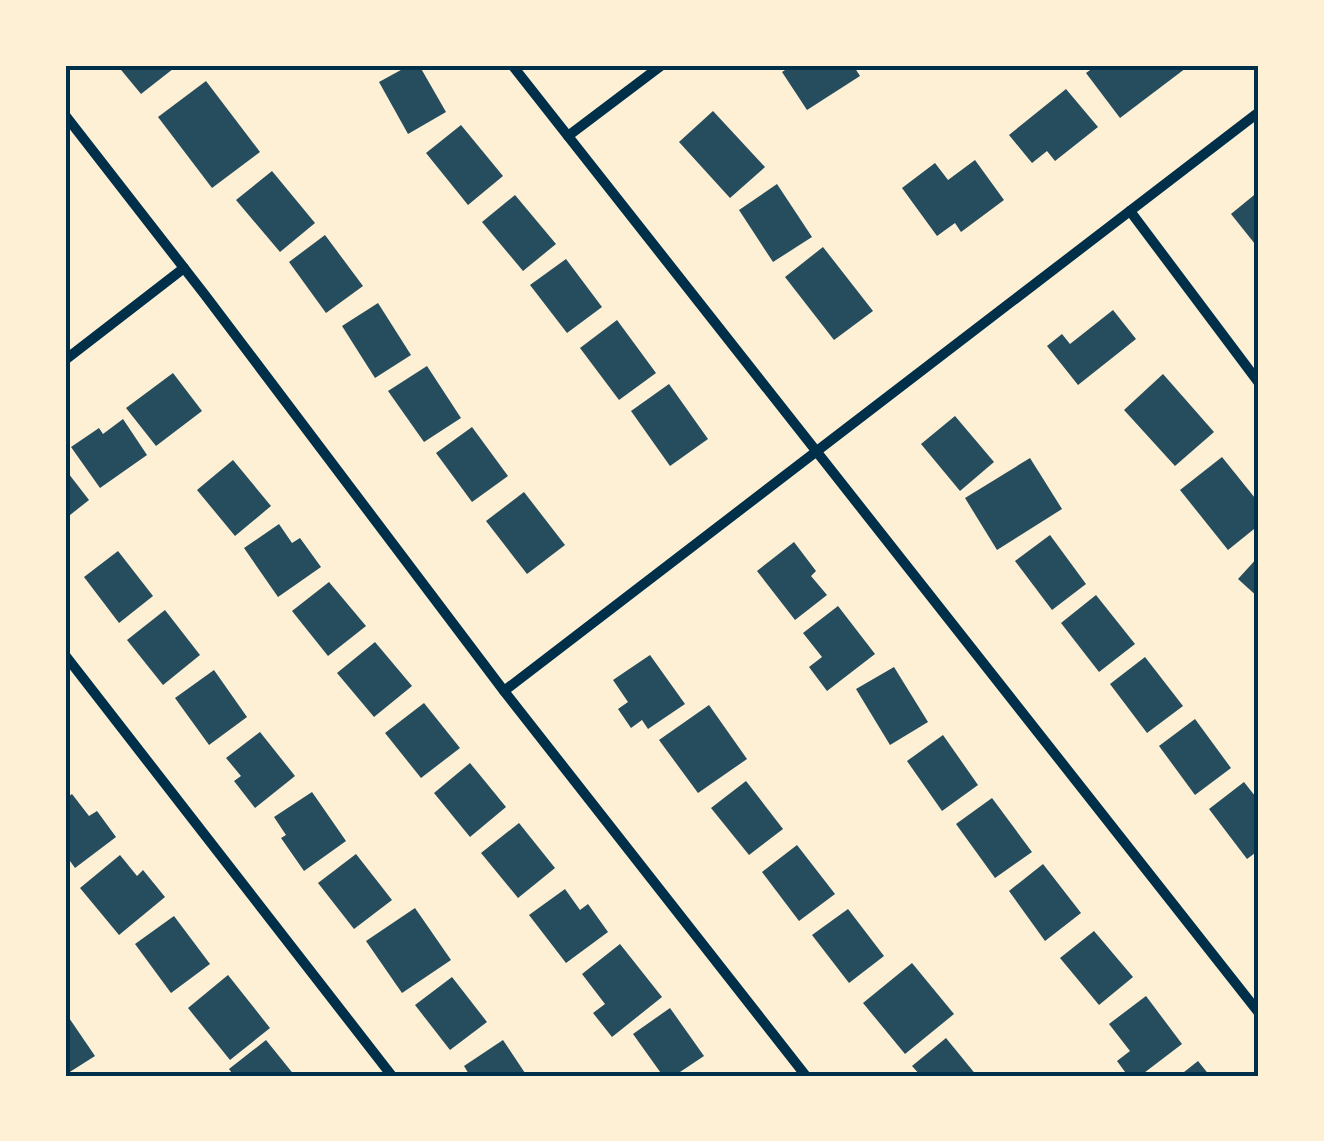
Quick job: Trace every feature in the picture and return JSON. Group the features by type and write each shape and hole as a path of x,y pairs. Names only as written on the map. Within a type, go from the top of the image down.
{"street":[{"path":"512,65 1259,1013"},
{"path":"568,136 662,65"},
{"path":"504,691 1259,112"},
{"path":"65,115 504,691 806,1076"},
{"path":"1130,210 1259,382"},
{"path":"65,360 184,268"},
{"path":"65,655 392,1076"}],"building":[{"path":"117,65 178,65 141,94"},
{"path":"410,65 419,65 446,112 408,134 379,82"},
{"path":"793,65 853,65 860,76 807,110 782,72"},
{"path":"1097,65 1190,65 1120,118 1086,73"},
{"path":"206,81 260,152 212,188 158,117"},
{"path":"1066,89 1098,127 1055,161 1047,151 1032,163 1009,135"},
{"path":"713,111 765,167 730,198 679,142"},
{"path":"461,125 503,176 468,205 426,153"},
{"path":"975,160 1004,200 961,232 955,223 937,236 902,188 935,163 948,180"},
{"path":"272,171 315,223 280,252 236,200"},
{"path":"777,184 812,237 773,262 739,210"},
{"path":"1259,191 1259,249 1231,214"},
{"path":"515,195 556,244 523,271 482,222"},
{"path":"325,235 363,286 326,313 289,262"},
{"path":"823,247 873,311 834,340 785,277"},
{"path":"566,259 602,307 567,333 530,285"},
{"path":"378,303 411,355 375,378 342,326"},
{"path":"1113,310 1136,339 1078,385 1047,346 1062,334 1070,344"},
{"path":"617,320 656,373 619,400 580,348"},
{"path":"427,366 461,418 424,442 388,391"},
{"path":"173,373 202,411 156,446 126,408"},
{"path":"1163,374 1214,432 1175,466 1124,410"},
{"path":"669,384 708,439 670,466 631,411"},
{"path":"955,416 994,462 960,491 921,444"},
{"path":"123,419 147,455 100,488 71,447 99,428 103,434"},
{"path":"472,427 508,476 472,502 436,453"},
{"path":"1222,457 1259,503 1259,525 1228,550 1180,490"},
{"path":"1030,458 1062,509 997,550 965,498"},
{"path":"233,460 271,506 235,536 197,490"},
{"path":"65,469 89,500 65,519"},
{"path":"524,492 565,545 527,574 486,521"},
{"path":"279,524 292,543 300,538 321,567 278,597 244,548"},
{"path":"1050,535 1086,584 1052,610 1015,561"},
{"path":"794,542 816,571 811,576 827,595 795,620 757,571"},
{"path":"118,551 153,596 119,623 84,577"},
{"path":"1259,556 1259,598 1238,579"},
{"path":"329,582 366,626 328,656 292,611"},
{"path":"1096,595 1135,644 1099,672 1061,623"},
{"path":"838,606 875,654 827,691 809,667 822,657 803,633"},
{"path":"165,610 200,655 163,685 127,640"},
{"path":"375,642 412,686 374,717 337,673"},
{"path":"650,655 685,704 648,729 642,720 631,728 618,709 628,702 613,680"},
{"path":"1145,657 1183,706 1147,733 1110,684"},
{"path":"894,667 928,722 890,745 856,689"},
{"path":"214,670 247,717 209,745 175,698"},
{"path":"424,703 460,748 421,778 385,733"},
{"path":"709,705 747,759 698,793 659,740"},
{"path":"1195,719 1231,768 1195,795 1159,746"},
{"path":"260,732 295,776 255,808 234,781 241,776 226,758"},
{"path":"943,735 978,785 942,811 907,761"},
{"path":"470,763 506,807 470,837 434,793"},
{"path":"746,781 783,829 749,855 711,808"},
{"path":"1244,782 1259,801 1259,850 1247,859 1209,809"},
{"path":"312,792 346,841 304,871 281,838 286,835 274,817"},
{"path":"72,794 89,816 97,811 116,837 75,868 65,854 65,799"},
{"path":"992,798 1032,852 995,878 956,824"},
{"path":"519,823 555,868 518,898 481,853"},
{"path":"797,845 835,894 799,921 762,872"},
{"path":"356,854 392,900 354,929 318,883"},
{"path":"120,855 137,876 143,870 165,897 119,935 80,888"},
{"path":"1043,864 1081,913 1045,941 1009,891"},
{"path":"565,889 580,910 588,904 608,932 566,963 529,915"},
{"path":"415,908 451,960 402,993 366,941"},
{"path":"848,909 884,956 849,983 812,935"},
{"path":"174,916 210,964 171,993 135,944"},
{"path":"1094,931 1133,977 1099,1005 1060,958"},
{"path":"620,944 662,997 612,1037 593,1013 605,1004 582,974"},
{"path":"912,963 954,1014 905,1054 863,1003"},
{"path":"228,975 270,1028 230,1060 188,1008"},
{"path":"452,977 487,1022 450,1050 415,1005"},
{"path":"1146,996 1182,1044 1140,1076 1128,1076 1117,1061 1130,1051 1109,1024"},
{"path":"670,1008 704,1056 674,1076 663,1076 633,1034"},
{"path":"65,1012 95,1056 65,1075"},
{"path":"946,1038 977,1076 921,1076 912,1066"},
{"path":"266,1040 295,1076 234,1076 229,1069"},
{"path":"503,1040 527,1076 470,1076 464,1066"},
{"path":"1198,1061 1210,1076 1179,1076"}]}
